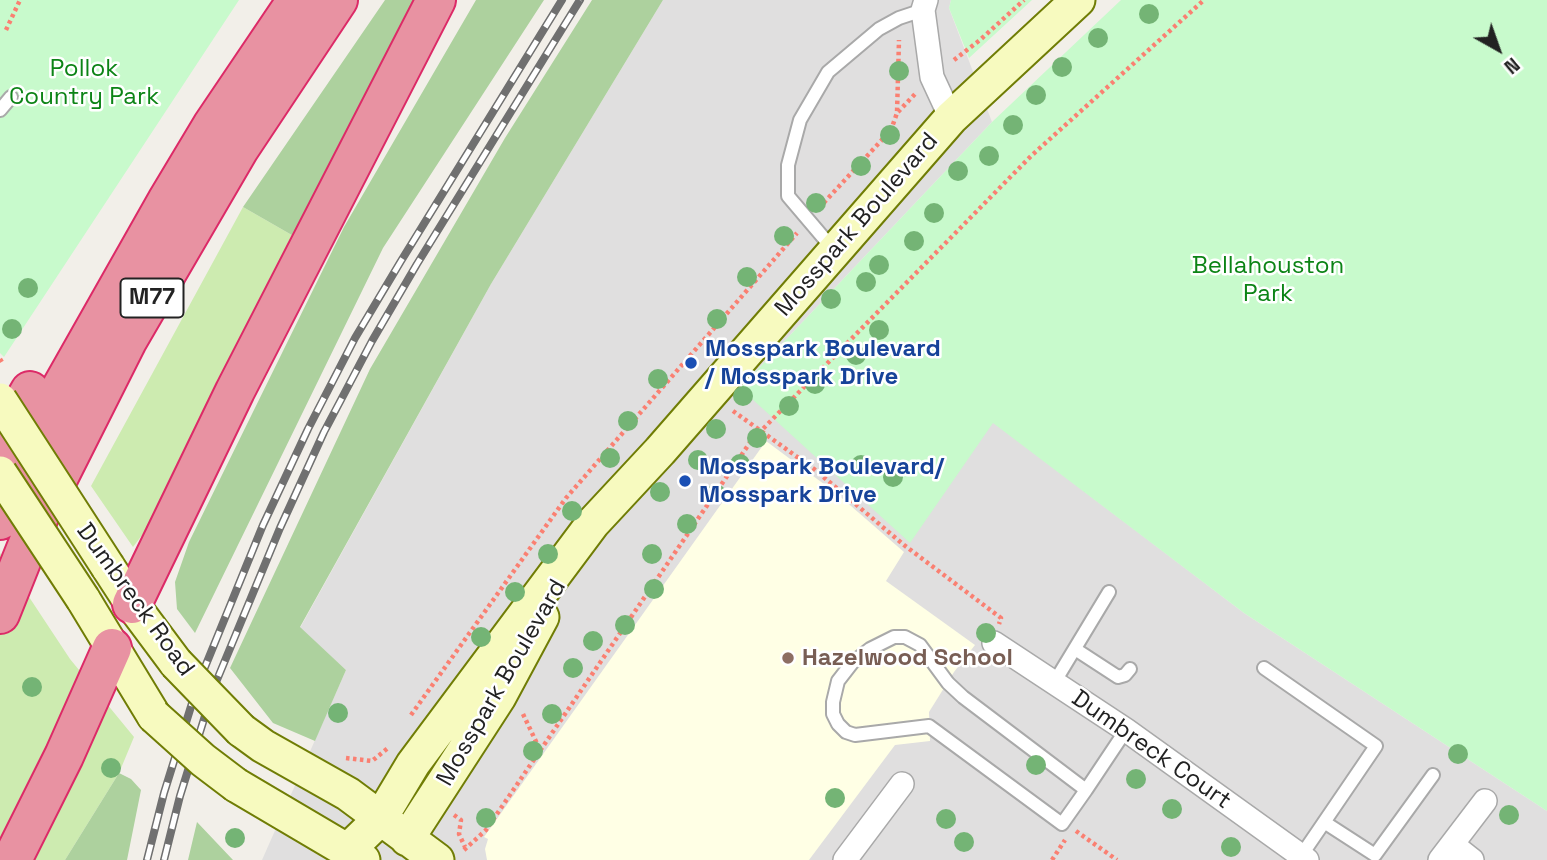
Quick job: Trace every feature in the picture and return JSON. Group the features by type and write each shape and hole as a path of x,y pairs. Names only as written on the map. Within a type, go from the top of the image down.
{"highway":[{"name":"M77","path":"0,444 180,139 275,0"},
{"name":"M77","path":"0,520 60,390 161,212 212,127 297,0"},
{"name":"M77","path":"0,614 40,514 127,341 239,149 338,0"},
{"path":"132,604 235,391 436,0"},
{"path":"12,860 64,756 112,648"}],"street":[{"name":"Mosspark Boulevard","path":"354,854 380,819 398,751 593,523 660,451 951,118 1078,0"},
{"path":"925,5 932,77 951,118"},
{"name":"Dumbreck Road","path":"0,401 107,567 176,663 241,730 263,746 348,794 437,860"},
{"name":"Dumbreck Road","path":"0,473 83,599 154,716 203,760 236,785 354,854"},
{"name":"Mosspark Boulevard","path":"407,839 499,697 593,523"},
{"path":"112,648 132,604"},
{"name":"Dumbreck Court","path":"994,643 1126,730 1304,858"},
{"path":"327,783 361,786 388,781 398,751"},
{"path":"845,860 902,784"},
{"path":"1472,860 1447,852 1485,801"},
{"path":"354,854 407,839"}],"lane":[{"path":"835,250 788,196 788,165 800,120 828,72 878,29 925,5"},
{"path":"0,110 10,97"},
{"path":"1054,683 1109,592"},
{"path":"1086,790 963,697 920,645 905,637 894,637 870,649 852,663 838,681 832,702 833,714 846,732 855,734 929,726 1062,824 1086,790 1126,730"},
{"path":"1075,649 1118,677 1125,675 1130,669"},
{"path":"1264,668 1376,747 1324,822 1304,858"},
{"path":"1324,822 1375,855 1433,775"}],"path":[{"path":"6,30 20,0"},
{"path":"897,113 932,77 1024,0"},
{"path":"461,820 459,834 465,848 486,830 760,431 1031,156 1204,0"},
{"path":"407,720 566,498 808,220 891,130 897,113 900,18"},
{"path":"710,394 814,469 904,545 1001,618 994,643"},
{"path":"1062,824 1117,860"}],"shaded area":[{"path":"663,0 951,0 949,8 992,122 740,388 993,422 1244,613 1547,811 1547,860 262,860 346,670 300,628 491,284"},
{"name":"Hazelwood School","path":"766,441 836,493 904,552 886,581 975,645 929,712 930,741 895,745 809,860 487,860 485,849 488,839 484,837"}],"green space":[{"name":"Pollok Country Park","path":"0,0 239,0 4,357 0,353"},
{"path":"385,0 427,0 297,238 243,207"},
{"path":"476,0 544,0 383,248 195,633 177,609 175,582 189,542 344,227"},
{"path":"592,0 663,0 491,284 300,627 346,670 315,741 273,723 230,668 370,369 505,138"},
{"path":"951,0 1032,0 969,58 949,8"},
{"name":"Bellahouston Park","path":"1121,0 1547,0 1547,811 1244,613 993,423 910,543 740,388 992,122"},
{"path":"243,207 297,238 165,505 133,547 91,486"},
{"path":"0,553 70,659 134,737 119,773 65,860 0,860"},
{"path":"119,773 131,779 141,790 127,860 65,860"},
{"path":"197,822 233,860 188,860"}],"railway":[{"path":"147,860 164,793 198,684 263,525 308,429 355,338 562,0"},
{"path":"164,860 180,796 214,687 280,528 324,432 417,264 580,0"}],"place":[{"name":"Mosspark Boulevard / Mosspark Drive","path":"691,363"},
{"name":"Mosspark Boulevard/ Mosspark Drive","path":"685,481"},
{"name":"Hazelwood School","path":"788,658"}]}
